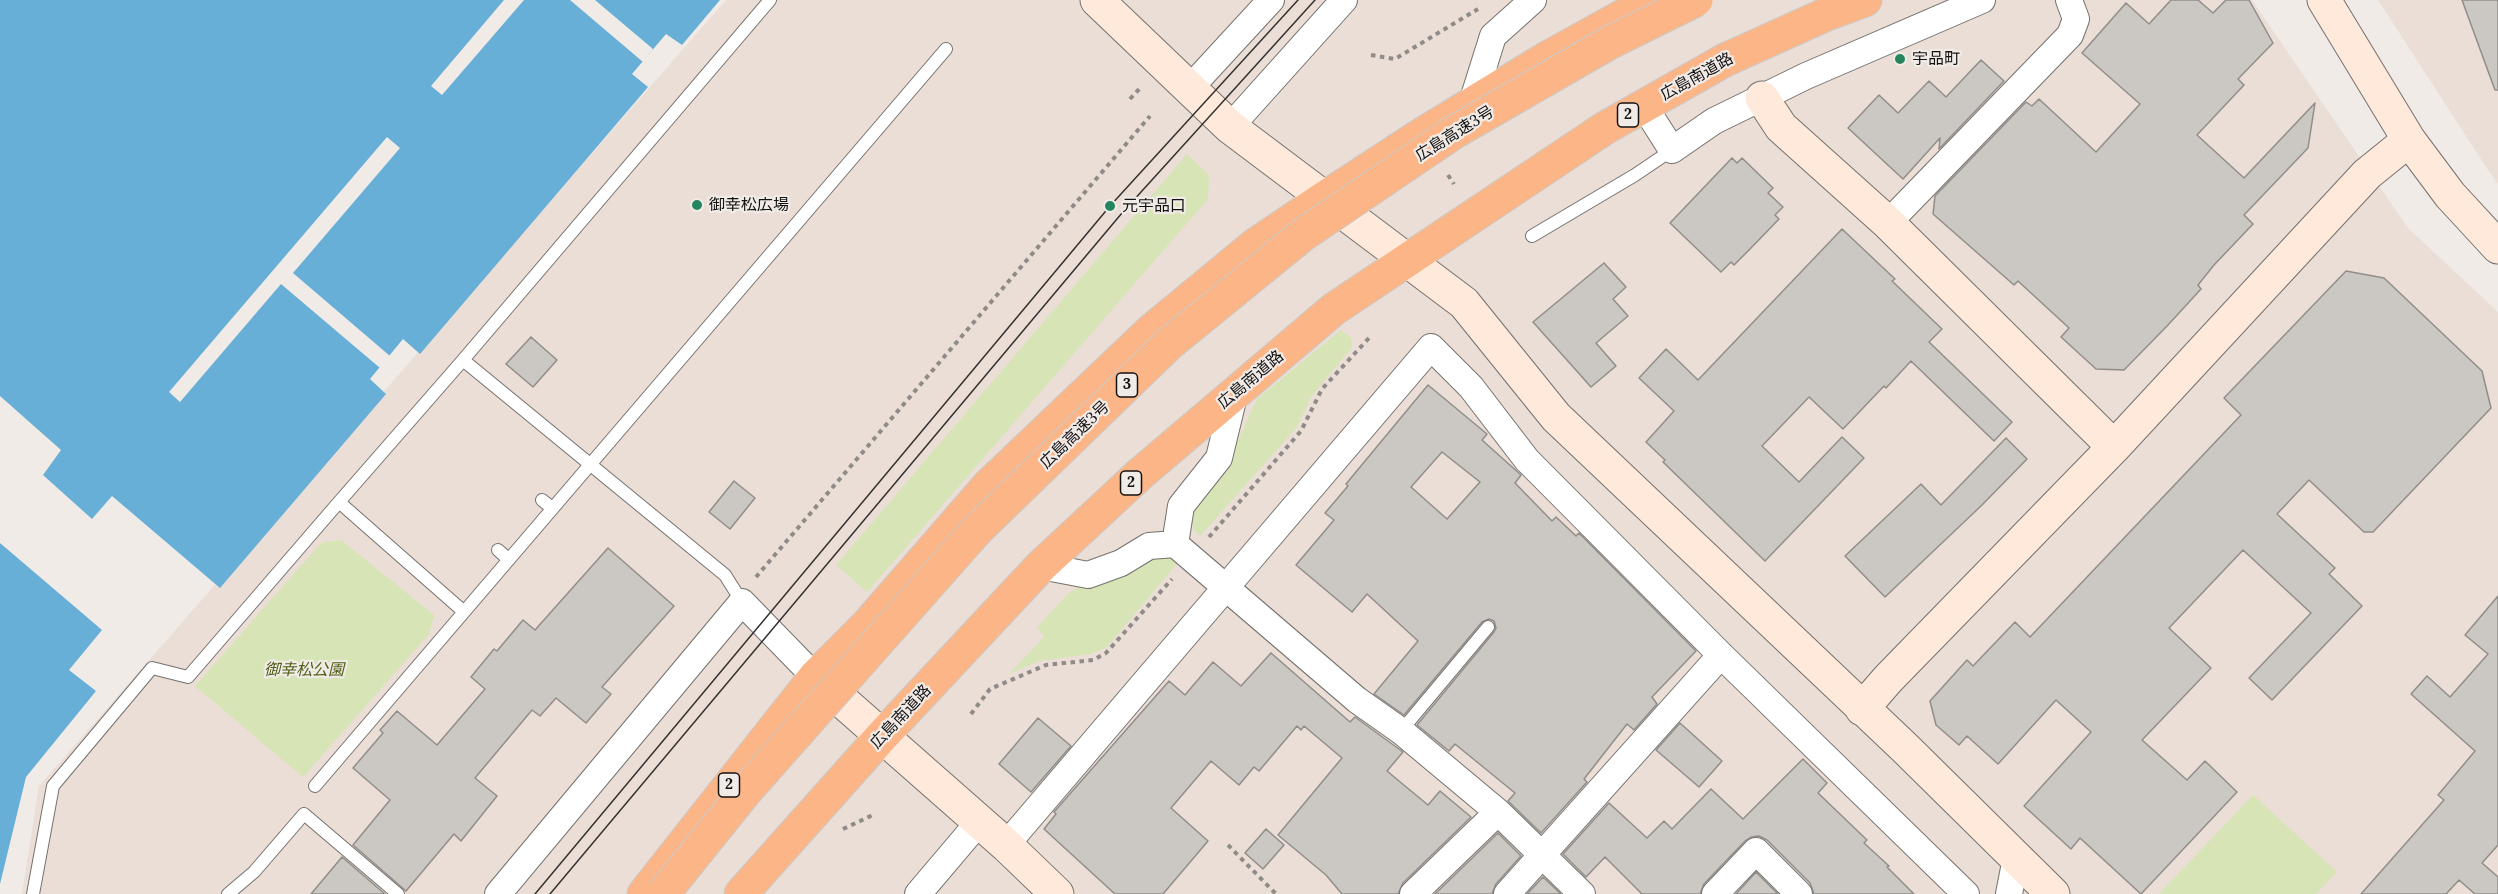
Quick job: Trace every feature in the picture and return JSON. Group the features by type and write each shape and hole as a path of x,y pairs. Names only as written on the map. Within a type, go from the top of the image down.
{"highway":[{"name":"2","path":"644,894 815,677 868,624 988,486 1152,330 1255,245 1323,199 1547,58 1652,0"},
{"name":"広島高速3号","path":"663,894 745,792 977,530 1169,344 1304,234 1453,133 1609,43 1696,0"},
{"name":"広島南道路","path":"741,894 882,736 1041,566 1140,474 1334,309 1586,140 1644,106 1725,60 1827,14 1864,0"}],"street":[{"path":"1097,0 1230,127 1464,303 1556,417 1905,748 2053,894"},
{"path":"1189,89 1271,0"},
{"path":"1230,127 1344,0"},
{"path":"1471,106 1493,36 1533,0"},
{"path":"1644,106 1672,150 1714,121 1806,76 1982,0"},
{"path":"1888,223 2070,35 2076,19 2069,0"},
{"path":"2324,0 2409,140 2450,195 2498,248"},
{"path":"1762,98 1781,127 1888,223 2114,447"},
{"path":"1862,709 1888,679 2114,447 2367,174 2409,140"},
{"path":"1006,845 1431,347 1471,387 1527,460 1721,655 1966,894"},
{"path":"1175,544 1181,506 1219,458 1235,392"},
{"path":"1041,566 1088,575 1121,563 1149,546 1175,544 1357,700 1401,730 1498,812 1582,894"},
{"path":"498,894 742,602 815,677 1006,845 1057,894"},
{"path":"1507,894 1721,655"},
{"path":"1413,894 1498,812"},
{"path":"918,894 979,822"},
{"path":"1715,894 1756,851 1799,894"},
{"path":"2009,894 2016,858"}],"lane":[{"path":"33,894 53,786 152,668 188,677 463,360 770,0"},
{"path":"315,786 946,49"},
{"path":"1532,236 1672,150"},
{"path":"463,360 725,575 742,602"},
{"path":"542,500 552,508"},
{"path":"339,502 464,611"},
{"path":"498,550 508,559"},
{"path":"1401,730 1488,627"},
{"path":"228,894 254,872 304,814 398,894"}],"path":[{"path":"1371,55 1395,59 1485,5"},
{"path":"756,577 1150,116"},
{"path":"1228,845 1276,894"}],"shaded area":[{"path":"726,0 2252,0 2408,228 2498,312 2498,894 22,894 39,786"},
{"path":"2378,0 2498,0 2498,184 2486,167"}],"green space":[{"path":"1187,154 1209,175 1208,199 867,592 836,565"},
{"path":"1341,330 1351,338 1352,347 1311,397 1297,427 1200,536 1194,530 1192,522 1194,511 1223,473 1257,399"},
{"name":"御幸松公園","path":"341,540 434,615 429,634 303,777 195,686 322,542"},
{"path":"1160,551 1179,561 1106,648 1090,654 1039,661 1009,674 1044,637 1037,627 1069,593 1083,584"},
{"path":"2253,795 2337,872 2316,894 2159,894"}],"water":[{"path":"0,0 720,0 682,45 666,34 632,74 648,87 420,354 403,339 370,379 386,394 220,588 112,496 92,519 43,475 61,450 0,396"},
{"path":"0,543 102,630 69,670 96,691 26,777 0,884"}],"pier":[{"path":"504,0 524,0 442,95 431,86"},
{"path":"570,0 595,0 653,49 643,62"},
{"path":"387,137 400,148 293,273 390,356 380,368 281,284 180,402 169,392"}],"building":[{"path":"2171,0 2198,0 2213,13 2226,0 2249,0 2273,43 2238,79 2244,85 2197,135 2244,178 2315,103 2308,148 2244,215 2253,224 2214,265 2198,285 2201,289 2168,325 2124,370 2096,369 2061,337 2069,328 2018,281 2014,285 1933,214 1935,196 2026,102 2032,106 2039,99 2096,152 2140,104 2082,53 2126,3 2149,24"},
{"path":"2462,0 2498,0 2498,90 2495,90"},
{"path":"1981,60 2004,81 1939,149 1940,138 1903,179 1848,128 1879,95 1898,113 1929,81 1946,97"},
{"path":"1732,158 1737,163 1742,158 1773,188 1768,193 1783,207 1775,215 1779,219 1734,265 1731,262 1721,272 1670,223"},
{"path":"1842,229 1895,279 1892,281 1942,329 1929,342 2012,422 1994,441 1911,361 1843,429 1809,397 1762,446 1799,482 1842,437 1864,458 1765,561 1663,462 1665,460 1646,442 1674,411 1639,378 1666,349 1698,380"},
{"path":"1604,263 1626,287 1613,299 1628,316 1596,343 1616,366 1591,387 1533,322"},
{"path":"2346,271 2384,278 2482,371 2491,408 2373,532 2364,532 2309,480 2277,514 2335,568 2329,574 2362,606 2272,700 2249,678 2311,613 2243,550 2169,628 2211,668 2142,740 2187,780 2205,761 2237,792 2141,894 2080,838 2071,849 2024,806 2091,732 2056,700 1998,764 1967,736 1959,745 1936,725 1930,701 1967,660 1973,666 2015,622 2030,637 2241,415 2224,398"},
{"path":"531,337 557,360 533,387 506,364"},
{"path":"1428,385 1487,434 1482,440 1521,475 1515,483 1552,521 1556,517 1576,536 1579,533 1696,651 1652,697 1657,704 1634,730 1627,724 1584,779 1587,782 1541,833 1508,801 1515,793 1455,744 1449,751 1417,725 1494,632 1496,628 1494,621 1489,619 1482,622 1404,715 1374,694 1418,641 1367,594 1352,612 1296,565 1334,520 1325,513 1348,486 1346,484","holes":["1442,452 1480,482 1447,519 1411,487"]},
{"path":"2006,438 2027,459 1885,597 1845,556 1921,484 1941,505"},
{"path":"734,481 755,498 730,529 709,512"},
{"path":"608,548 674,606 602,687 611,694 586,723 556,698 540,716 532,710 475,778 497,796 461,841 454,834 406,891 353,845 390,800 353,768 383,733 380,730 397,711 437,745 485,689 471,677 494,649 497,651 523,620 535,630"},
{"path":"2498,596 2498,845 2482,863 2498,877 2498,894 2475,894 2459,880 2446,894 2361,894 2444,800 2438,795 2475,751 2411,694 2427,676 2450,697 2488,654 2465,635"},
{"path":"1271,653 1350,722 1355,717 1403,752 1387,771 1428,805 1440,791 1471,817 1403,883 1398,894 1342,894 1326,875 1278,835 1342,758 1304,726 1301,730 1297,726 1259,771 1254,767 1239,785 1211,761 1171,808 1208,841 1163,894 1115,894 1044,829 1056,814 1054,812 1169,681 1185,695 1213,662 1241,686"},
{"path":"1038,718 1071,746 1031,792 999,764"},
{"path":"1680,723 1722,761 1699,787 1656,750"},
{"path":"1803,759 1827,783 1818,793 1867,840 1864,843 1914,894 1814,894 1810,883 1767,840 1759,836 1745,841 1704,884 1700,894 1642,894 1605,857 1586,877 1563,854 1609,803 1647,838 1664,821 1672,829 1711,789 1743,819"},
{"path":"1266,829 1284,845 1263,869 1245,853"},
{"path":"1498,833 1521,856 1496,884 1492,894 1435,894"},
{"path":"342,857 385,894 311,894"},
{"path":"1756,872 1778,894 1736,894"},
{"path":"1543,877 1561,894 1527,894"}],"tram line":[{"path":"535,894 1110,206 1298,0"},
{"path":"550,894 1122,213 1315,0"}],"place":[{"name":"宇品町","path":"1900,59"},
{"name":"御幸松広場","path":"697,205"},
{"name":"元宇品口","path":"1110,206"}]}
